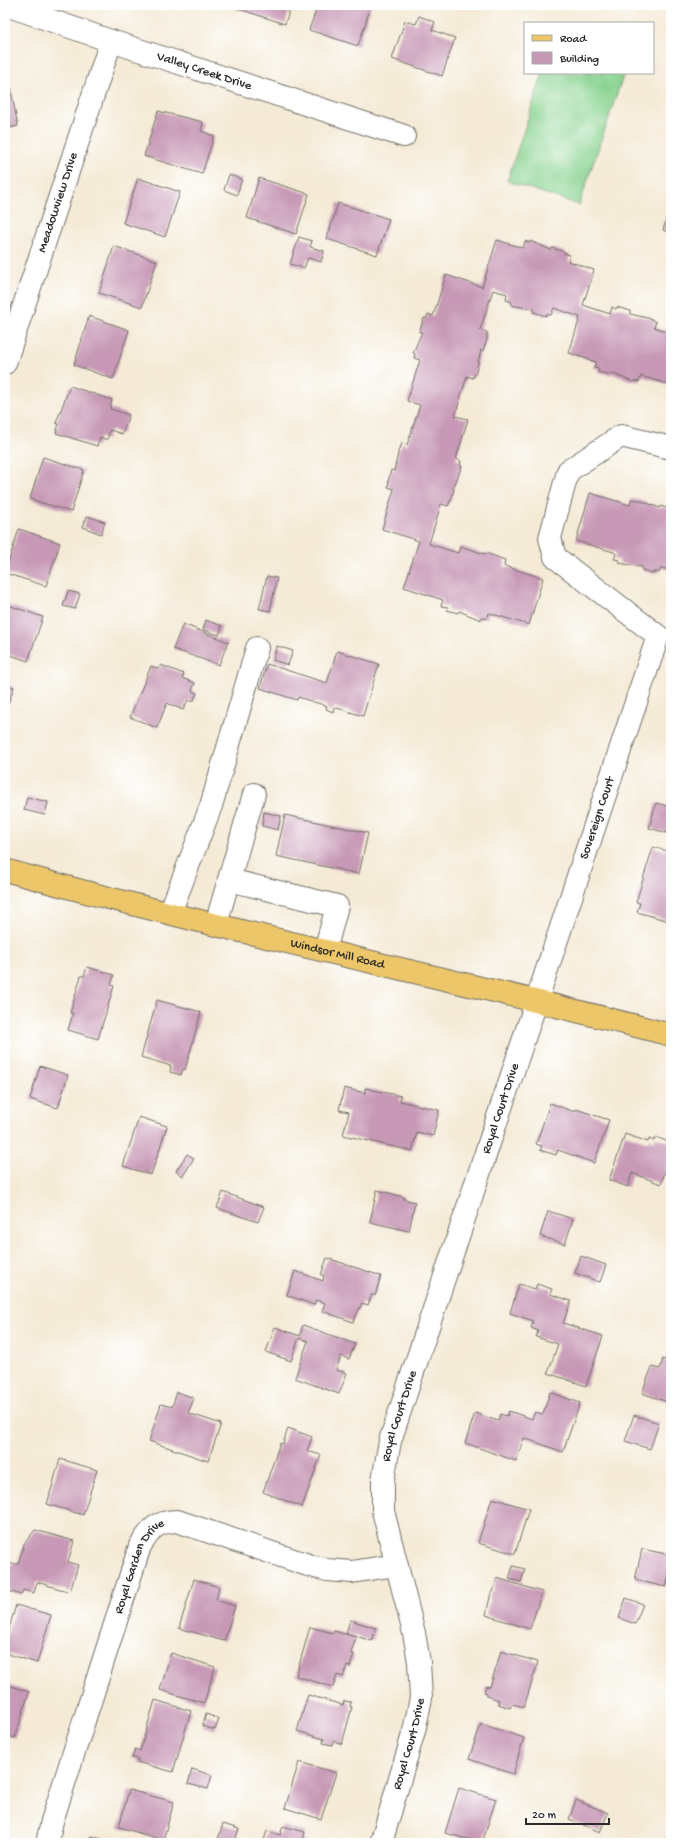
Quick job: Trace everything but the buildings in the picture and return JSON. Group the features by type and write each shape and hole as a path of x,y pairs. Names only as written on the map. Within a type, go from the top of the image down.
{"main road":[{"name":"Windsor Mill Road","path":"5,870 170,913 325,951 538,1000 671,1034"}],"street":[{"name":"Valley Creek Drive","path":"6,5 111,41 404,136"},
{"name":"Meadowview Drive","path":"5,363 111,41"},
{"name":"Sovereign Court","path":"538,1000 658,636 554,557 550,538 568,471 621,436 671,448"},
{"path":"170,913 211,806 257,648"},
{"path":"216,924 254,794"},
{"path":"229,880 337,906 325,951"},
{"name":"Royal Court Drive","path":"381,1843 414,1731 420,1698 419,1662 414,1633 383,1511 383,1480 390,1441 538,1000"},
{"name":"Royal Garden Drive","path":"47,1843 55,1813 140,1546 149,1531 162,1522 177,1521 308,1565 328,1570 352,1572 396,1565"}],"green space":[{"path":"543,74 624,74 579,205 507,181"}]}
